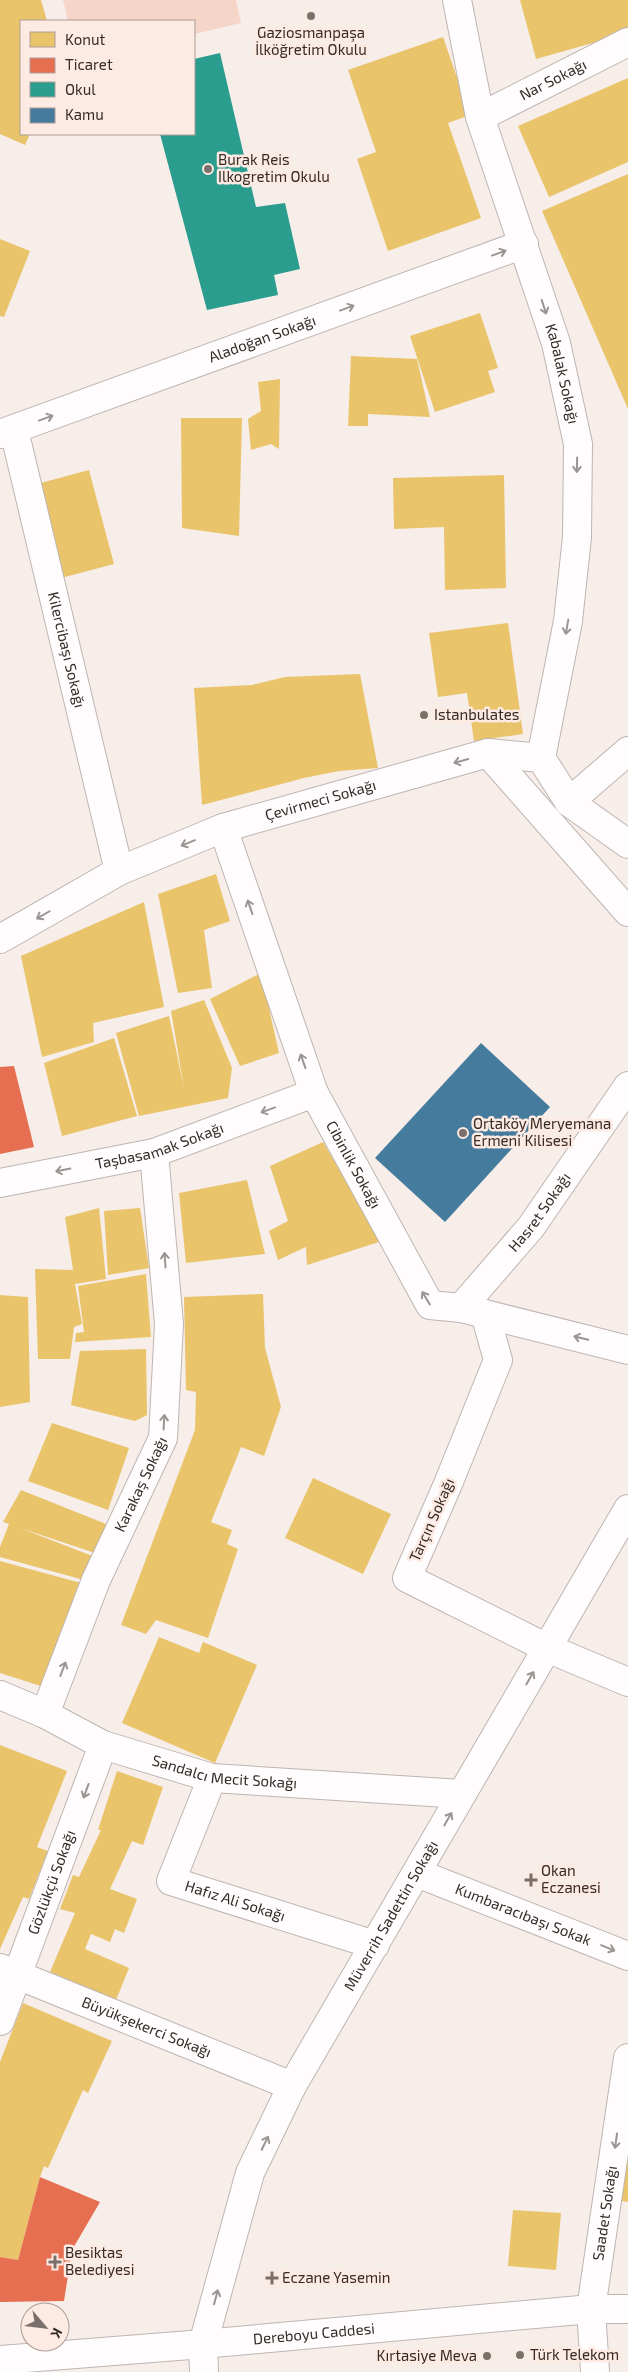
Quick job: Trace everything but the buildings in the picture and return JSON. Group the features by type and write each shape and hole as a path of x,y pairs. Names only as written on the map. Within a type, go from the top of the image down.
{"street":[{"name":"Kabalak Sokağı","path":"457,0 480,117 556,343 578,444 577,537 568,621 541,758"},
{"name":"Nar Sokağı","path":"480,117 628,42"},
{"name":"Aladoğan Sokağı","path":"7,432 524,244"},
{"name":"Kilercibaşı Sokağı","path":"7,432 119,871"},
{"path":"569,802 628,751"},
{"name":"Çevirmeci Sokağı","path":"0,939 119,871 223,828 488,753 541,758"},
{"path":"488,753 628,912"},
{"path":"541,758 569,802 628,844"},
{"name":"Cibinlik Sokağı","path":"223,828 314,1093 430,1305 473,1311 628,1350"},
{"name":"Hasret Sokağı","path":"473,1311 628,1086"},
{"name":"Taşbasamak Sokağı","path":"0,1183 154,1153 314,1093"},
{"name":"Karakaş Sokağı","path":"45,1714 96,1580 163,1438 169,1324 154,1153"},
{"name":"Tarçın Sokağı","path":"473,1311 498,1360 448,1484 406,1578 547,1648"},
{"name":"Müverrih Sadettin Sokağı","path":"204,2372 204,2344 250,2173 292,2086 628,1509"},
{"path":"547,1648 628,1682"},
{"name":"Sandalcı Mecit Sokağı","path":"0,1695 45,1714 103,1746 212,1778 462,1794"},
{"name":"Gözlükçü Sokağı","path":"0,2021 9,1972 103,1746"},
{"name":"Hafız Ali Sokağı","path":"212,1778 171,1881 375,1945"},
{"name":"Kumbaracıbaşı Sokak","path":"417,1873 628,1956"},
{"name":"Büyükşekerci Sokağı","path":"9,1972 292,2086"},
{"name":"Saadet Sokağı","path":"595,2372 591,2309 628,2058"},
{"name":"Dereboyu Caddesi","path":"0,2360 204,2344 591,2309 628,2309"}],"shaded area":[{"path":"63,0 236,0 241,23 195,34 195,20 68,20"}],"place":[{"name":"Gaziosmanpaşa İlköğretim Okulu","path":"311,16"},
{"name":"Burak Reis Ilkogretim Okulu","path":"208,169"},
{"name":"Istanbulates","path":"424,715"},
{"name":"Ortaköy Meryemana Ermeni Kilisesi","path":"463,1133"},
{"name":"Okan Eczanesi","path":"531,1880"},
{"name":"Besiktas Belediyesi","path":"55,2262"},
{"name":"Eczane Yasemin","path":"272,2278"},
{"name":"Türk Telekom","path":"520,2355"},
{"name":"Kırtasiye Meva","path":"487,2356"}]}
